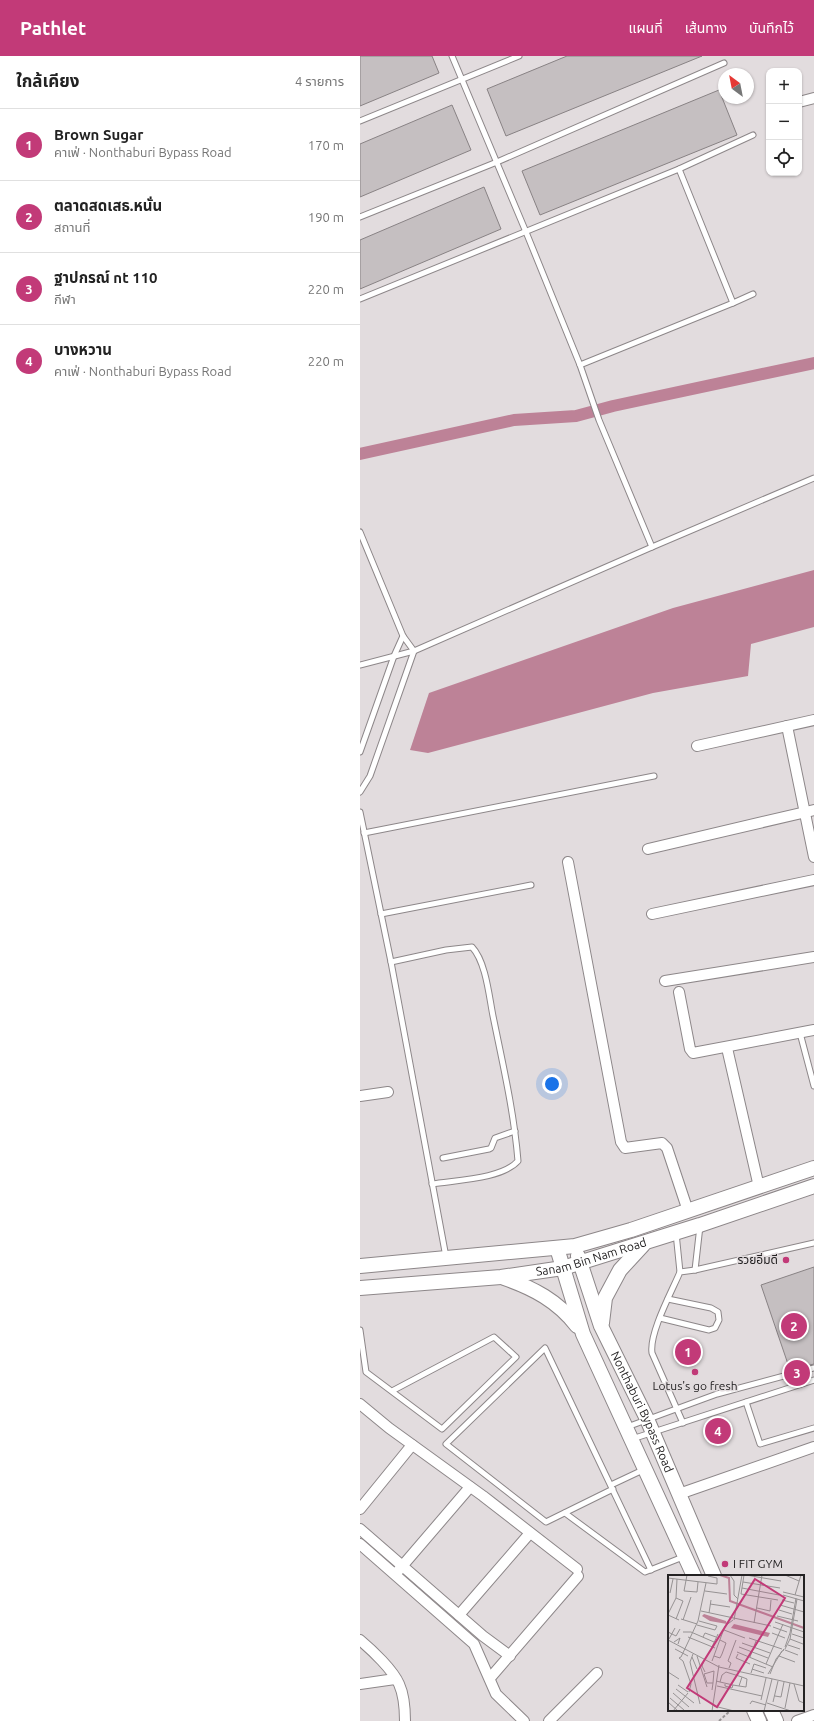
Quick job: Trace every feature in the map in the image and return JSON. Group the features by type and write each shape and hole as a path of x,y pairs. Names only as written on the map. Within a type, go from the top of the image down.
{"main road":[{"name":"Sanam Bin Nam Road","path":"360,1266 575,1246 631,1230 814,1168"},
{"name":"Sanam Bin Nam Road","path":"360,1288 500,1277 563,1268 700,1225 814,1186"},
{"path":"601,1326 605,1298 620,1270 630,1257 648,1241"},
{"name":"Nonthaburi Bypass Road","path":"575,1246 601,1326 653,1432 714,1575"},
{"name":"Nonthaburi Bypass Road","path":"557,1248 583,1334 630,1433 694,1575"},
{"path":"500,1277 526,1286 546,1297 567,1312 583,1334"},
{"path":"754,1711 759,1721"},
{"path":"771,1711 776,1721"}],"street":[{"path":"802,101 814,98"},
{"path":"697,746 814,720"},
{"path":"787,726 810,811 814,857"},
{"path":"648,849 810,811"},
{"path":"568,862 622,1142 625,1148 662,1143 667,1148 688,1210"},
{"path":"652,914 814,880"},
{"path":"665,981 814,957"},
{"path":"679,992 690,1049 693,1053 727,1048 814,1030"},
{"path":"727,1048 759,1187"},
{"path":"360,1096 388,1092"},
{"path":"361,1406 530,1533 578,1573 490,1678"},
{"path":"360,1509 412,1445"},
{"path":"679,1494 814,1447"},
{"path":"395,1573 470,1487"},
{"path":"360,1529 483,1636 510,1656"},
{"path":"459,1615 530,1533"},
{"path":"360,1544 395,1573 474,1644 496,1694 524,1721"},
{"path":"474,1644 483,1636"},
{"path":"360,1640 375,1652 399,1684 405,1709 405,1721"},
{"path":"549,1721 597,1673"},
{"path":"360,1684 395,1679"},
{"path":"797,1721 814,1715"}],"lane":[{"path":"452,56 526,232 580,365 599,420 652,546"},
{"path":"360,121 519,56"},
{"path":"360,217 496,162 724,63"},
{"path":"360,299 679,169 753,135"},
{"path":"679,169 733,303"},
{"path":"580,365 753,294"},
{"path":"360,666 414,651 652,546 814,478"},
{"path":"360,532 403,636 414,651"},
{"path":"360,752 394,656 403,636"},
{"path":"360,792 370,776 414,651"},
{"path":"364,833 654,776"},
{"path":"360,812 392,962 446,1259"},
{"path":"382,914 531,885"},
{"path":"392,962 446,950 472,947 477,952 487,990 515,1130 518,1161 512,1168 506,1171 482,1176 432,1184"},
{"path":"800,1033 814,1086"},
{"path":"444,1158 489,1149 494,1138 515,1130"},
{"path":"695,1270 700,1225"},
{"path":"676,1232 680,1272 660,1318 651,1344 652,1353 678,1408 683,1423"},
{"path":"680,1272 695,1270 814,1242"},
{"path":"660,1318 709,1330 715,1328 719,1320 718,1312 711,1308 668,1299"},
{"path":"360,1330 366,1372 392,1392 442,1428 516,1357 494,1337 392,1392"},
{"path":"645,1468 612,1487 565,1513 546,1522 446,1444 545,1348 612,1487 651,1570"},
{"path":"630,1433 647,1419 717,1394 814,1368"},
{"path":"630,1433 653,1432 814,1380"},
{"path":"746,1402 760,1444 814,1428"},
{"path":"565,1513 646,1572 685,1556"}],"path":[{"path":"719,1721 730,1711"}],"shaded area":[{"path":"814,570 814,627 751,644 748,676 653,693 428,753 410,750 429,693 673,608"}],"building":[{"path":"360,56 432,56 439,73 360,106"},
{"path":"567,56 702,56 506,136 487,89"},
{"path":"718,90 718,104 725,104 737,135 540,215 522,171"},
{"path":"452,105 471,150 360,197 360,144"},
{"path":"484,187 501,229 360,289 360,240"},
{"path":"814,1267 814,1364 790,1370 761,1285"}],"waterway":[{"path":"360,454 514,420 576,416 613,406 814,363"}],"place":[{"name":"รวยอิ่มดี","path":"786,1260"},
{"name":"ตลาดสดเสธ.หนั่น","path":"794,1326"},
{"name":"Brown Sugar","path":"688,1352"},
{"name":"Lotus's go fresh","path":"695,1372"},
{"name":"ฐาปกรณ์ nt 110","path":"797,1373"},
{"name":"บางหวาน","path":"718,1431"},
{"name":"I FIT GYM","path":"725,1564"}]}
